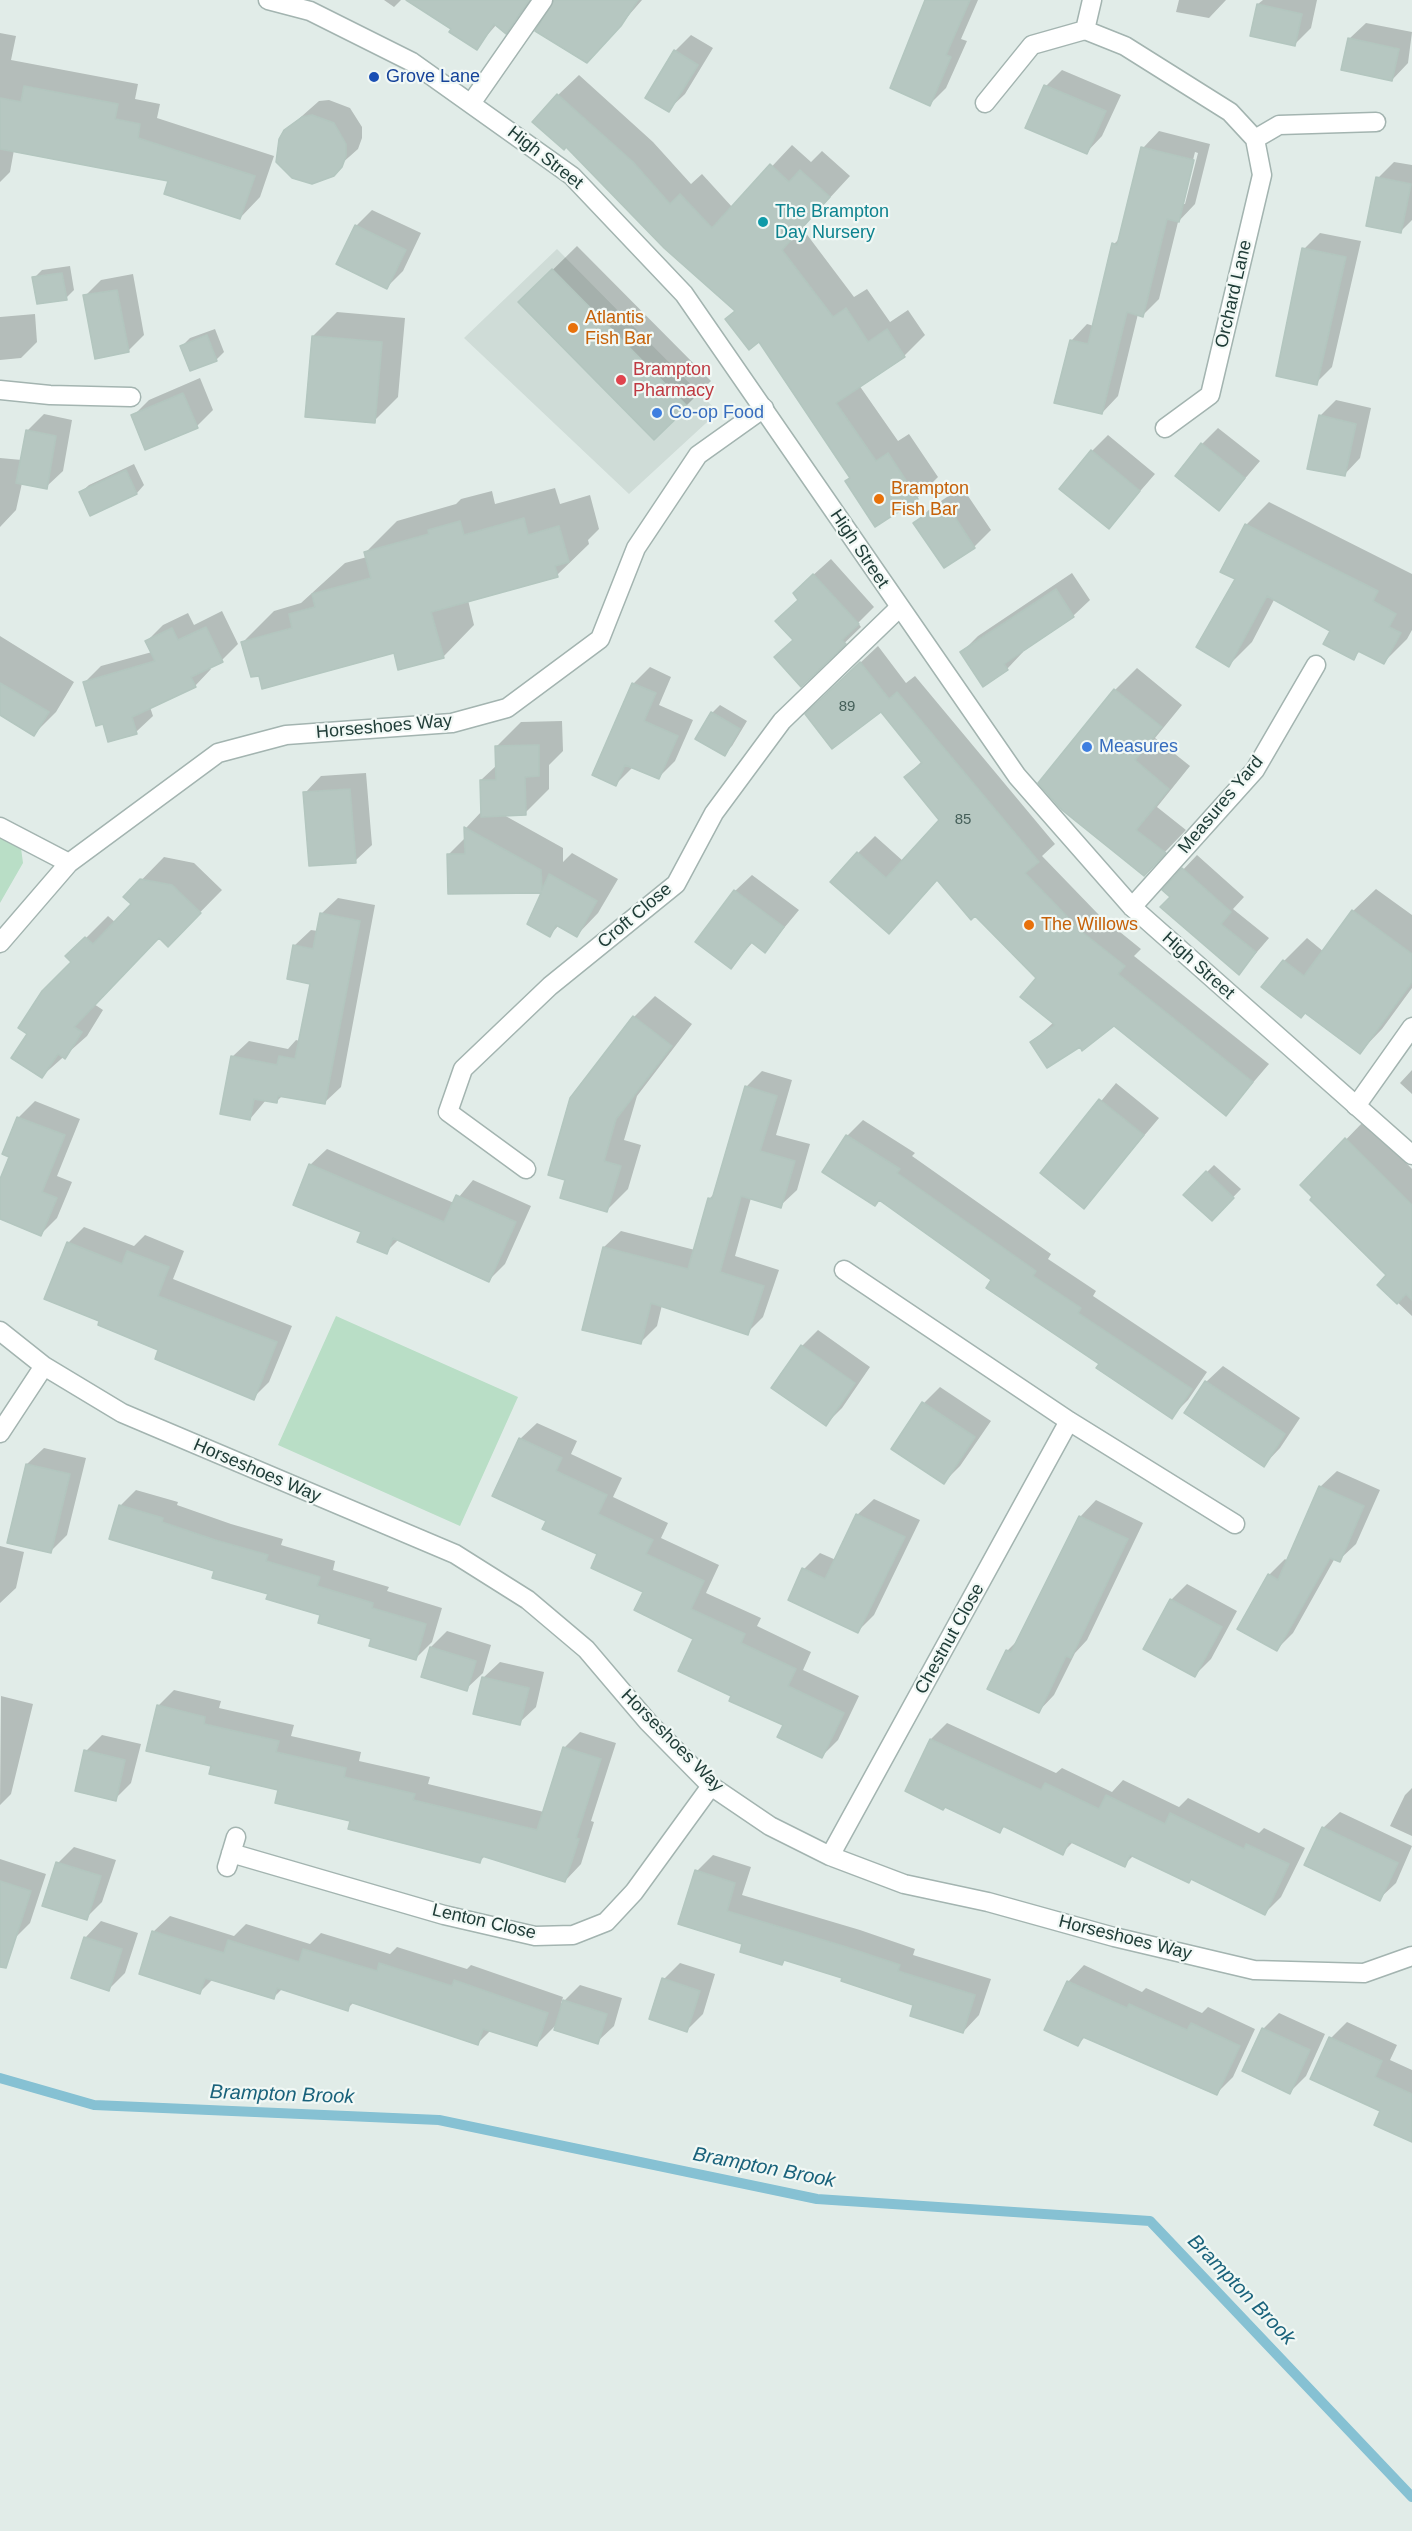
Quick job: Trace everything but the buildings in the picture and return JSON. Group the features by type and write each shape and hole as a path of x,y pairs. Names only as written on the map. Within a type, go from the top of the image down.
{"street":[{"name":"High Street","path":"268,0 310,11 412,62 472,102 572,176 684,294 1017,776 1132,907 1412,1155"},
{"path":"472,102 543,0"},
{"path":"1085,30 1092,0"},
{"path":"985,103 1032,45 1085,30 1125,46 1230,112 1255,139 1279,125 1376,122"},
{"name":"Orchard Lane","path":"1166,428 1210,396 1262,175 1255,139"},
{"path":"0,390 50,395 131,397"},
{"name":"Horseshoes Way","path":"0,943 69,863 218,753 286,735 452,723 507,708 600,639 636,548 698,454 764,408"},
{"name":"Croft Close","path":"526,1169 448,1112 463,1069 550,986 676,884 714,813 782,721 899,608"},
{"name":"Measures Yard","path":"1132,907 1255,770 1316,664"},
{"path":"0,827 69,863"},
{"path":"1356,1106 1412,1027"},
{"path":"844,1270 1069,1422 1235,1524"},
{"name":"Horseshoes Way","path":"0,1331 44,1366 122,1413 455,1554 528,1600 586,1649 648,1722 711,1786 770,1826 830,1856 904,1884 988,1902 1114,1937 1254,1970 1364,1973 1412,1956"},
{"path":"0,1433 44,1366"},
{"name":"Chestnut Close","path":"830,1856 1069,1422"},
{"name":"Lenton Close","path":"231,1852 444,1915 535,1936 573,1935 606,1922 634,1892 711,1786"}],"shaded area":[{"path":"557,249 718,412 629,494 464,338"}],"green space":[{"path":"0,837 21,848 23,863 0,903"},
{"path":"336,1316 518,1397 460,1526 278,1445"}],"waterway":[{"name":"Brampton Brook","path":"0,2078 94,2105 439,2120 817,2199 1150,2221 1412,2497"}],"place":[{"name":"Grove Lane","path":"374,77"},
{"name":"The Brampton Day Nursery","path":"763,222"},
{"name":"Atlantis Fish Bar","path":"573,328"},
{"name":"Brampton Pharmacy","path":"621,380"},
{"name":"Co-op Food","path":"657,413"},
{"name":"Brampton Fish Bar","path":"879,499"},
{"name":"Measures","path":"1087,747"},
{"name":"The Willows","path":"1029,925"}]}
